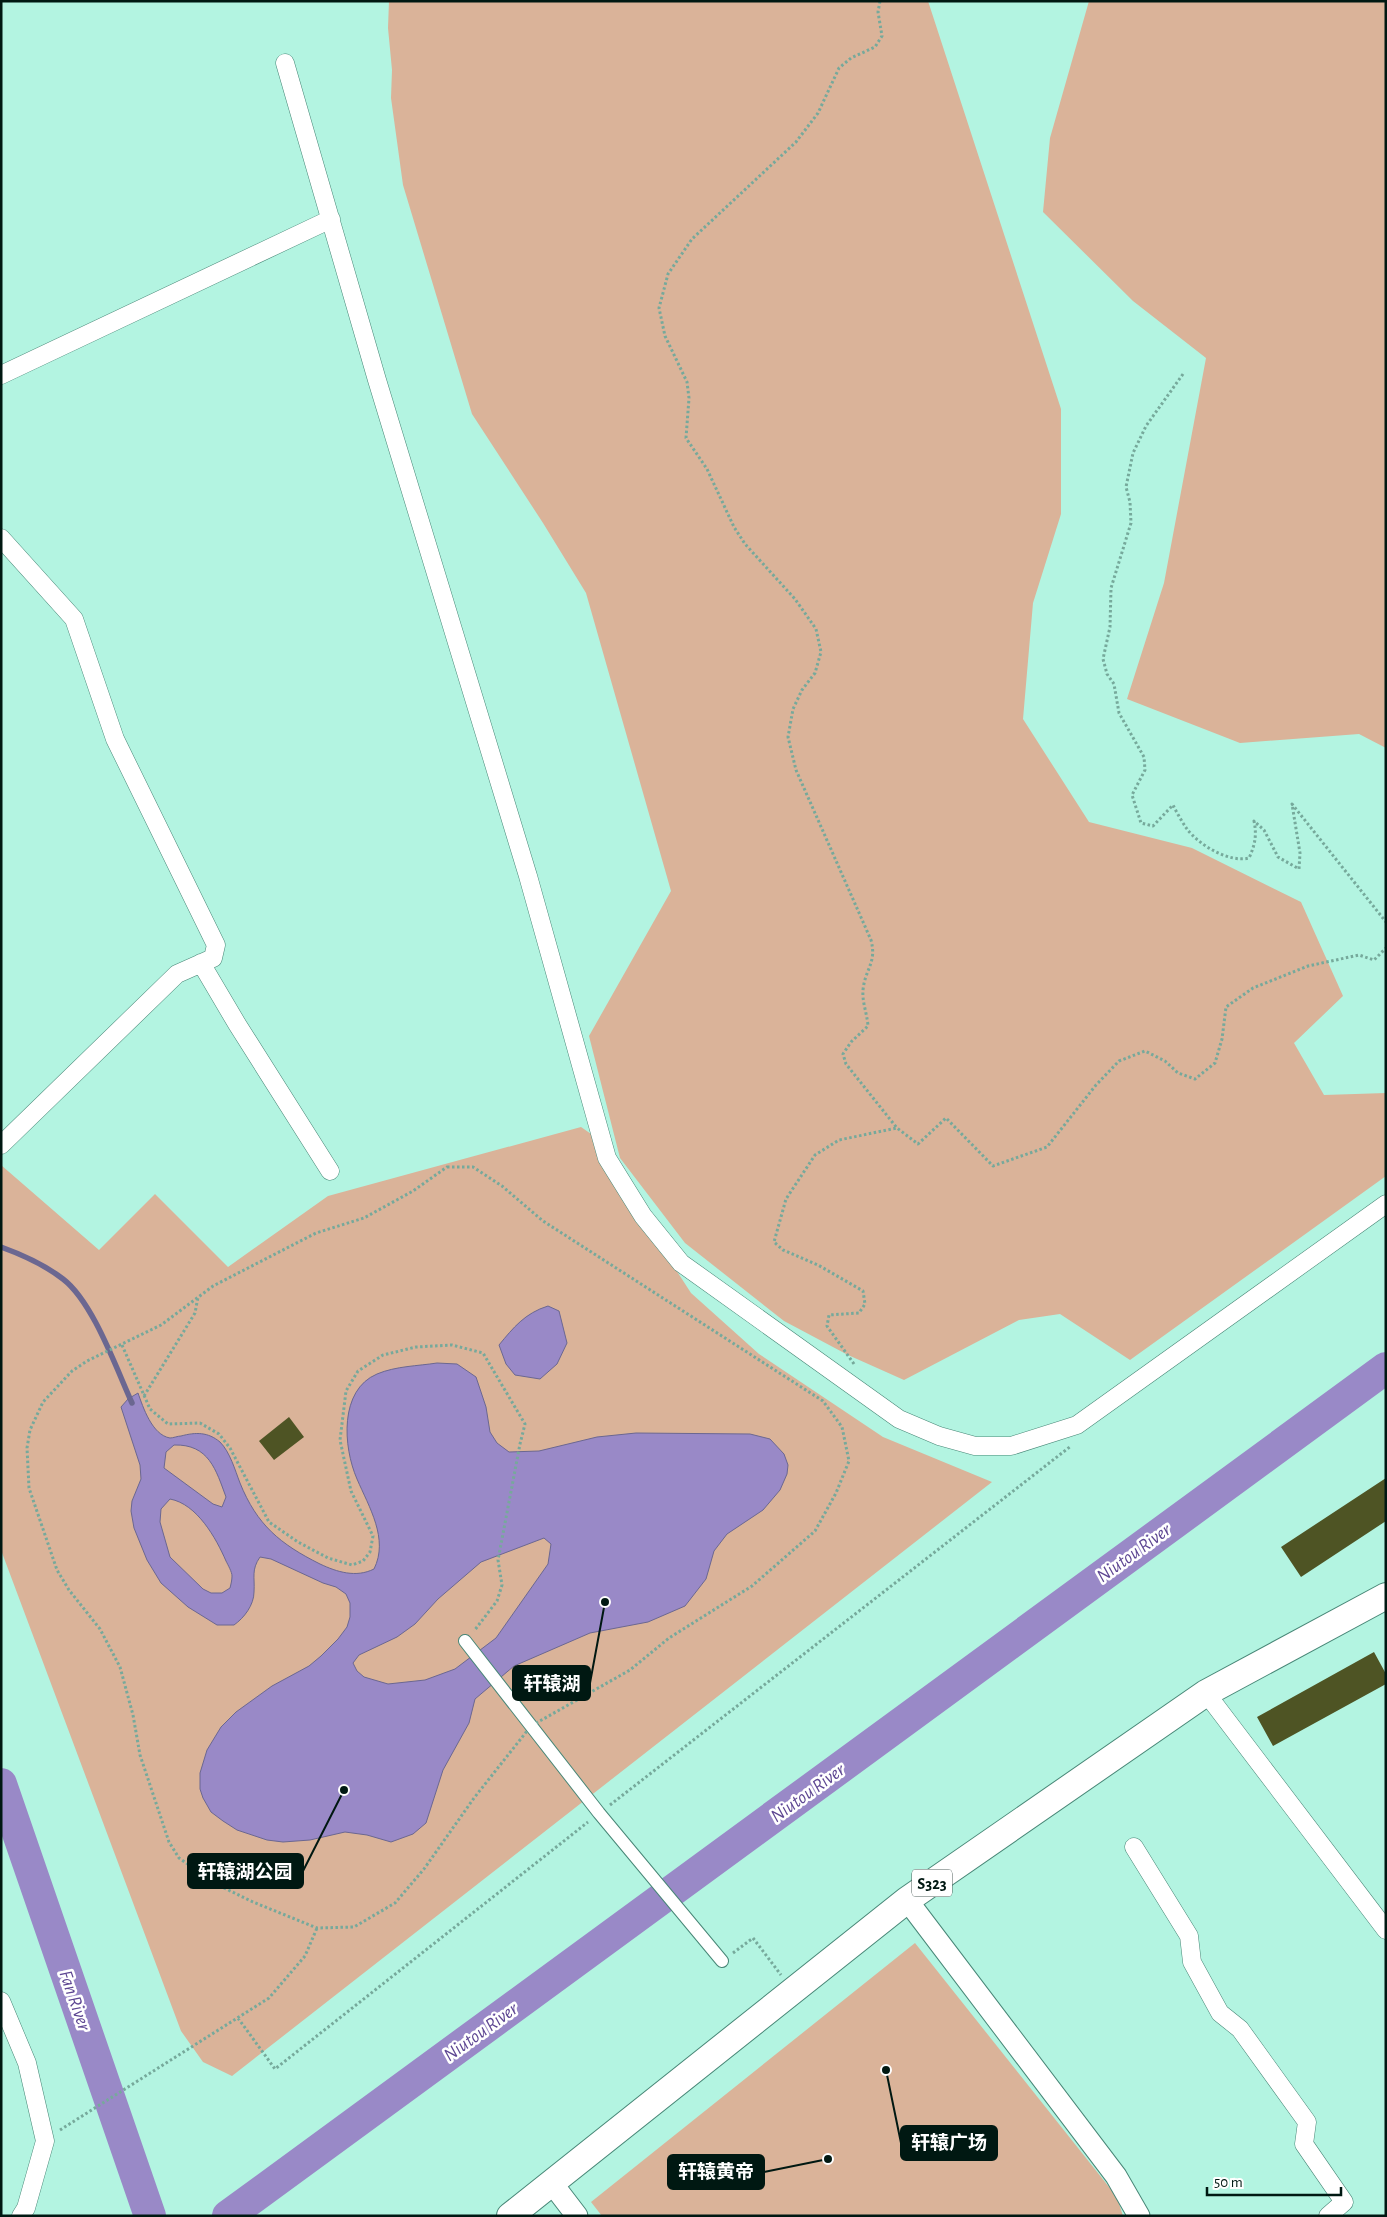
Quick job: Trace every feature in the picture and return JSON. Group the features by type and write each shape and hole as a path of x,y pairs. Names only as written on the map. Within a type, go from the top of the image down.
{"main road":[{"name":"S323","path":"510,2216 907,1900 1206,1693 1386,1596"}],"street":[{"path":"285,63 330,219 528,876 607,1158 643,1216 681,1263 899,1419 939,1436 975,1446 1011,1446 1078,1425 1386,1204"},
{"path":"1,375 330,219"},
{"path":"1,538 74,619 115,740 216,945 213,958 177,974 1,1145"},
{"path":"201,963 237,1024 330,1171"},
{"path":"465,1641 624,1843 722,1961"},
{"path":"1206,1693 1386,1930"},
{"path":"1134,1847 1189,1936 1192,1962 1220,2013 1240,2029 1307,2122 1304,2144 1344,2202 1328,2216"},
{"path":"907,1900 1116,2176 1139,2216"},
{"path":"1,2001 27,2063 45,2141 26,2208 21,2216"},
{"path":"551,2182 577,2216"}],"path":[{"path":"880,1 878,12 882,36 875,47 851,58 838,68 818,112 804,134 692,239 668,274 659,308 665,336 687,382 686,438 707,469 734,526 745,544 795,599 816,629 821,652 815,673 802,690 793,709 788,737 796,770 871,940 874,952 863,988 862,1001 867,1012 868,1026 851,1042 843,1054 846,1064 897,1128 918,1144 946,1118 993,1166 1047,1147 1096,1085 1119,1061 1144,1051 1165,1060 1178,1073 1195,1079 1216,1063 1222,1039 1226,1008 1253,988 1308,966 1359,955 1374,960 1386,948"},
{"path":"1183,374 1139,439 1127,474 1126,487 1130,502 1131,523 1111,588 1110,627 1102,660 1107,674 1114,684 1119,713 1144,757 1145,770 1132,795 1136,811 1141,823 1153,826 1173,805 1188,831 1223,856 1238,861 1249,858 1254,848 1256,834 1254,821 1264,830 1278,858 1299,869 1300,853 1292,804 1386,922"},
{"path":"847,1381 858,1371 827,1326 829,1315 859,1313 865,1304 863,1290 818,1265 783,1250 774,1242 786,1199 815,1155 839,1140 897,1128"},
{"path":"448,1167 473,1167 502,1186 543,1221 823,1401 842,1427 849,1461 836,1493 815,1531 752,1586 668,1638 630,1670 531,1726 474,1798 424,1869 396,1903 354,1927 317,1928 253,1902 216,1884 180,1858 169,1842 140,1755 133,1715 120,1667 100,1630 69,1590 57,1570 29,1488 27,1448 30,1430 43,1402 72,1371 87,1361 122,1346 161,1325 198,1297 213,1286 316,1233 364,1218 448,1167"},
{"path":"144,1396 195,1313 198,1297"},
{"path":"122,1346 150,1409 168,1424 200,1423 219,1434 230,1448 269,1522 298,1542 328,1558 352,1565 363,1561 370,1552 373,1536 351,1491 340,1440 346,1391 358,1371 383,1355 416,1347 452,1345 483,1353 526,1424 520,1444 498,1560 502,1585 497,1601 465,1641"},
{"path":"238,2018 275,2069 1075,1443 1078,1425"},
{"path":"54,2134 269,1998 305,1956 317,1928"},
{"path":"722,1961 753,1938 793,1990"}],"shaded area":[{"path":"389,1 928,1 1061,409 1061,514 1033,603 1023,719 1089,822 1192,848 1301,902 1343,996 1294,1043 1324,1095 1386,1093 1386,1176 1130,1360 1060,1314 1019,1320 904,1380 848,1355 784,1321 685,1243 620,1158 589,1036 671,891 586,593 472,414 403,185 391,98 392,70 388,28"},
{"path":"1089,1 1386,1 1386,748 1359,734 1240,743 1127,699 1164,583 1206,358 1133,301 1043,212 1050,138"},
{"path":"581,1127 607,1145 619,1182 691,1293 759,1354 883,1437 992,1482 232,2076 203,2062 181,2031 1,1550 1,1165 99,1250 155,1194 228,1267 328,1196"},
{"path":"548,1306 559,1311 567,1343 557,1364 540,1379 515,1375 506,1364 499,1345 526,1317"},
{"path":"437,1363 457,1364 476,1377 486,1407 490,1432 497,1443 509,1452 539,1451 597,1437 636,1433 750,1434 770,1439 784,1454 788,1465 787,1474 780,1490 763,1510 727,1534 714,1551 706,1579 685,1606 648,1622 590,1633 514,1666 475,1699 469,1723 443,1770 426,1823 413,1834 391,1842 367,1835 345,1832 310,1840 283,1842 267,1840 237,1830 211,1812 203,1798 200,1789 200,1773 207,1750 221,1727 236,1712 272,1686 309,1666 338,1639 347,1627 350,1617 350,1603 346,1594 336,1587 271,1559 260,1557 254,1570 254,1597 245,1615 234,1625 217,1625 188,1607 161,1583 147,1560 134,1528 131,1511 132,1501 141,1479 140,1465 121,1407 128,1399 138,1393 149,1420 158,1432 164,1436 170,1438 202,1434 211,1436 220,1442 229,1456 254,1511 271,1532 293,1549 320,1564 347,1573 360,1573 374,1569 378,1558 379,1546 376,1523 352,1466 347,1436 350,1406 356,1393 365,1382 377,1374 399,1368","holes":["174,1445 195,1449 209,1460 219,1477 226,1497 222,1507 213,1504 164,1468 166,1452","170,1499 180,1502 204,1523 217,1542 231,1571 230,1588 222,1593 211,1593 203,1589 170,1557 160,1522 161,1509","544,1538 551,1544 548,1564 496,1638 455,1669 425,1680 388,1684 364,1677 357,1671 353,1663 359,1655 397,1637 415,1624 438,1599 481,1562"]},
{"path":"915,1943 1117,2197 1123,2216 602,2216 591,2202"}],"building":[{"path":"289,1417 304,1437 274,1460 259,1441"},
{"path":"1386,1478 1386,1521 1301,1577 1281,1547"},
{"path":"1374,1652 1386,1674 1386,1684 1273,1746 1257,1717"}],"waterway":[{"path":"1,1247 49,1269 74,1289 103,1336 132,1403"},
{"name":"Niutou River","path":"228,2216 1386,1368"},
{"name":"Fan River","path":"1,1784 150,2216"}],"place":[{"name":"轩辕湖","path":"605,1602"},
{"name":"轩辕湖公园","path":"344,1790"},
{"name":"轩辕广场","path":"886,2070"},
{"name":"轩辕黄帝","path":"828,2159"}]}
